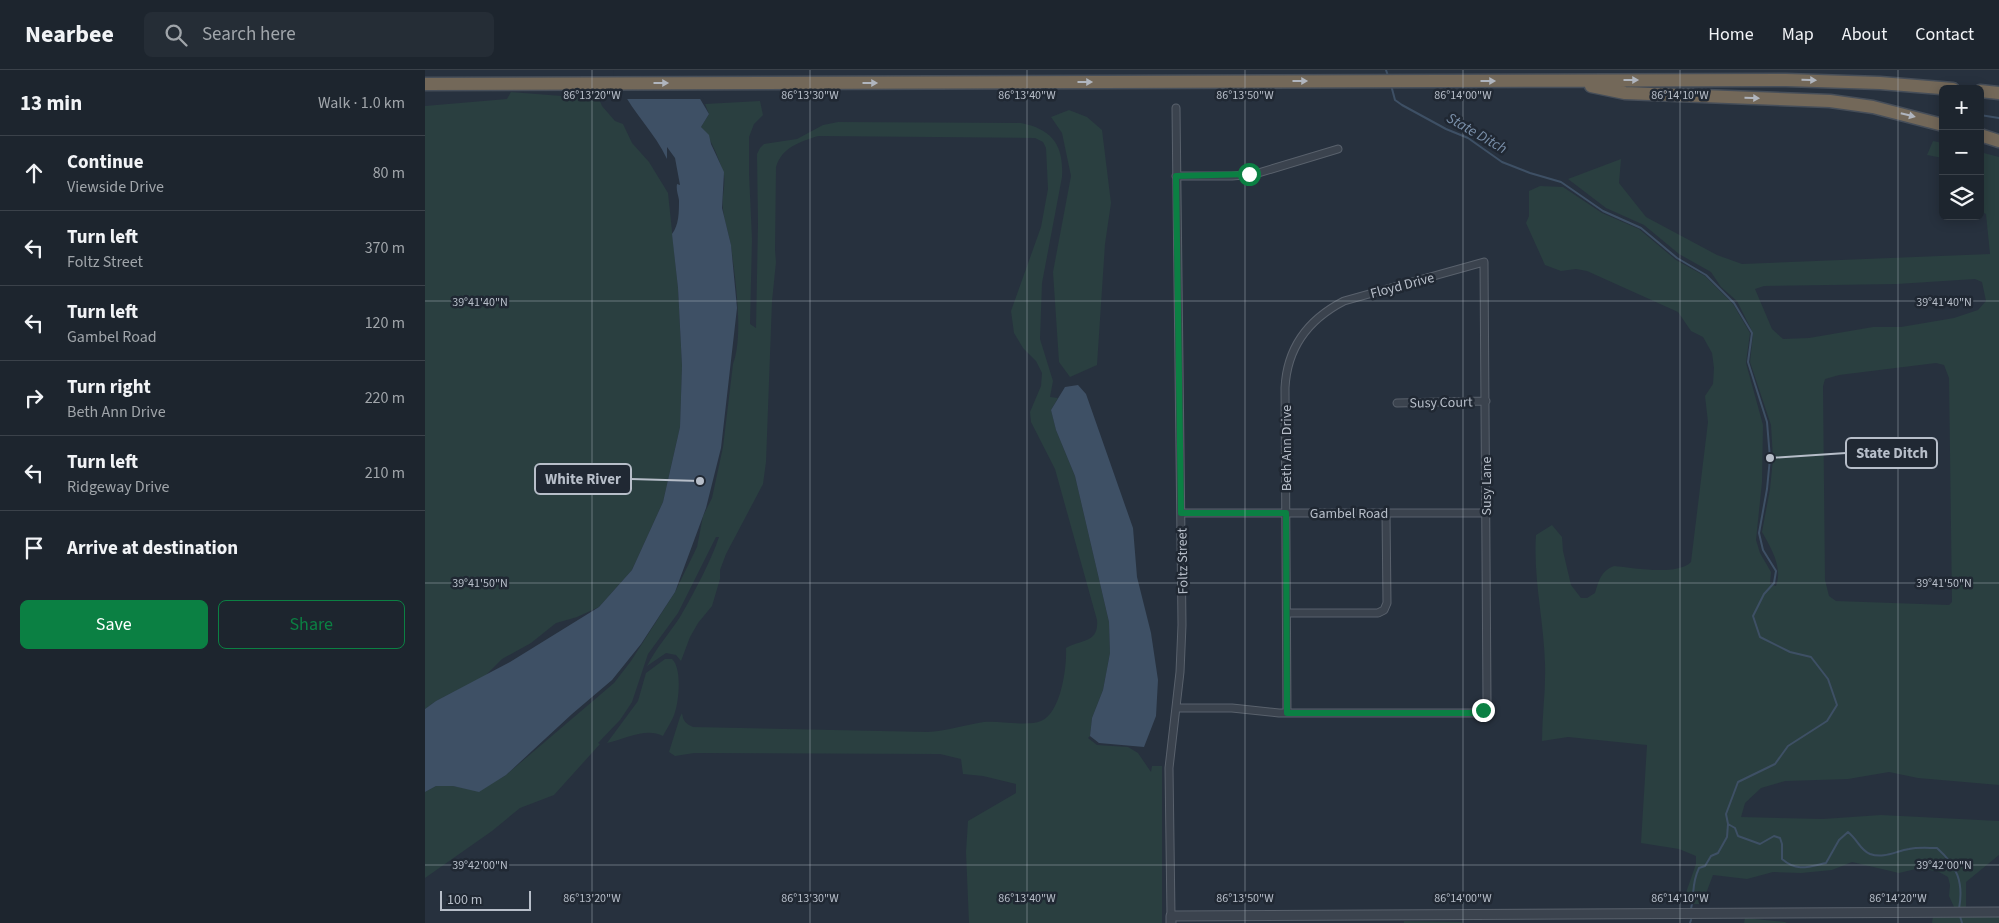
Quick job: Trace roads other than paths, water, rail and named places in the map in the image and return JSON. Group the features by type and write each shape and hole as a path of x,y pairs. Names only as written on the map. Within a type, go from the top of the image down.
{"highway":[{"path":"425,86 482,84 1564,80 1822,81 1939,88"},
{"path":"1564,80 1625,93 1851,103 1939,124"},
{"path":"1984,91 1999,93"},
{"path":"1984,136 1999,140"}],"street":[{"name":"Foltz Street","path":"1171,919 1169,777 1182,642 1176,108"},
{"path":"1176,176 1255,174 1337,149"},
{"name":"Floyd Drive","path":"1322,314 1353,298 1484,262"},
{"name":"Susy Lane","path":"1287,713 1477,713 1484,709 1487,701 1484,262"},
{"name":"Beth Ann Drive","path":"1287,713 1285,388 1287,371 1297,342 1309,326 1322,314"},
{"name":"Susy Court","path":"1397,403 1486,402"},
{"name":"Gambel Road","path":"1181,513 1486,513"},
{"path":"1287,613 1378,613 1384,610 1387,603 1386,513"},
{"path":"1176,708 1232,708 1287,713"},
{"path":"1171,919 1999,912"}],"water":[{"path":"621,88 690,93 699,97 709,114 701,127 709,135 711,144 724,172 722,208 731,245 737,308 721,448 706,508 675,592 641,644 612,680 506,775 479,792 453,786 436,786 425,792 425,709 436,701 510,662 599,607 632,570 663,502 680,427 682,366 678,288 672,234 678,218 679,200 677,184 680,185 675,158 667,147 667,159"},
{"path":"1078,385 1086,394 1133,528 1137,577 1151,633 1158,680 1156,716 1144,747 1099,743 1090,736 1092,718 1103,690 1110,653 1109,622 1075,476 1056,430 1051,410 1065,387"}],"waterway":[{"name":"State Ditch","path":"1386,70 1388,76"},
{"name":"State Ditch","path":"1391,85 1395,100 1402,105 1446,129 1468,138 1502,162 1561,182 1603,211 1641,228 1677,258 1706,275 1734,303 1752,333 1748,362 1767,422 1770,458 1767,489 1759,533 1763,550 1776,571 1774,583 1764,594 1753,616 1760,637 1790,652 1811,657 1828,679 1837,705 1827,721 1788,746 1775,764 1738,782 1726,814 1728,824 1727,837 1718,853 1711,856 1705,866 1699,868 1695,879 1691,909"},
{"path":"1984,116 1999,118"},
{"path":"1728,824 1735,828 1738,836 1760,844 1774,836 1780,838 1782,859 1798,867 1826,863 1839,840 1848,832 1864,850 1870,854 1880,856 1912,848 1937,848 1950,861 1960,883 1959,909"},
{"path":"1960,916 1962,923"}],"place":[{"name":"State Ditch","path":"1770,458"},
{"name":"White River","path":"700,481"}]}
